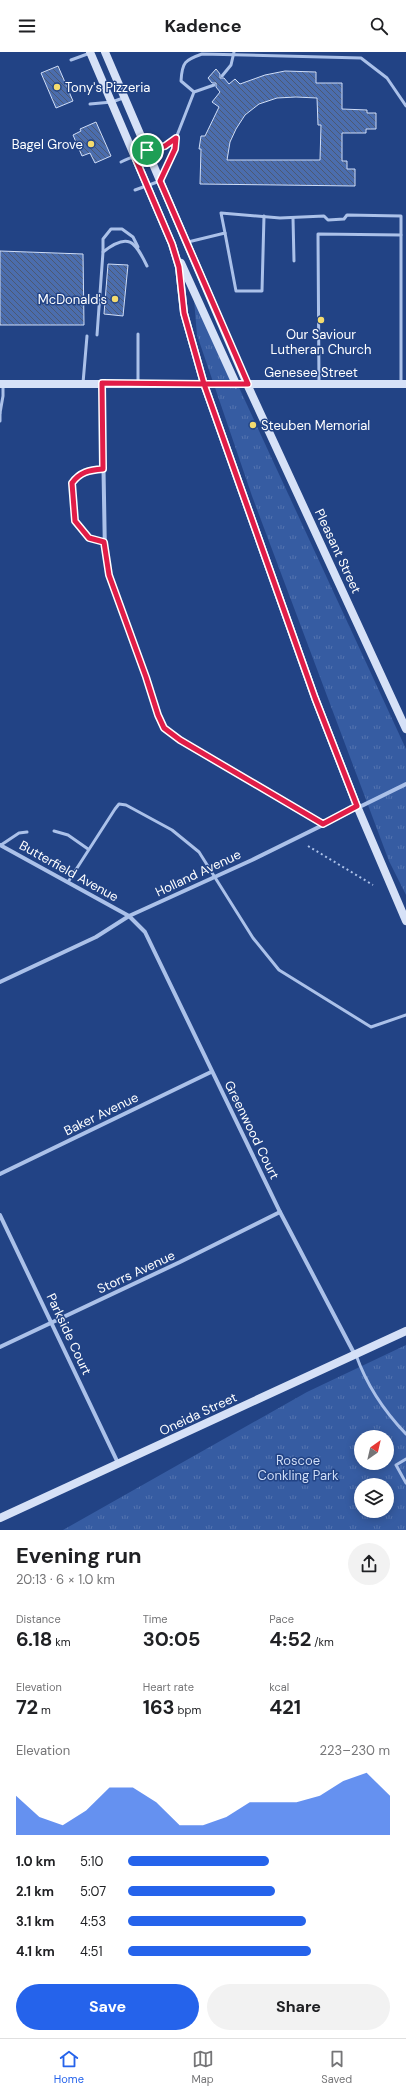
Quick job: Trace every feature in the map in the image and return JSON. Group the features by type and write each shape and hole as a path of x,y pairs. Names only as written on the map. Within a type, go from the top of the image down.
{"street":[{"name":"Pleasant Street","path":"105,52 248,384 406,730"},
{"path":"90,53 172,244 236,384"},
{"path":"172,244 179,267 184,313 204,384 315,698 357,806 406,921"},
{"path":"102,383 104,542 109,575 146,677 158,715 164,728 180,740 323,824"},
{"name":"Genesee Street","path":"1,384 404,384"},
{"name":"Holland Avenue","path":"0,982 96,937 129,916 214,877 357,806 406,784"},
{"name":"Butterfield Avenue","path":"0,845 129,916"},
{"name":"Greenwood Court","path":"129,916 145,932 211,1072 280,1212 356,1355"},
{"name":"Baker Avenue","path":"0,1174 211,1072"},
{"name":"Storrs Avenue","path":"0,1347 180,1262 280,1212"},
{"name":"Parkside Court","path":"0,1215 118,1463"},
{"name":"Oneida Street","path":"0,1518 406,1331"}],"lane":[{"path":"71,60 90,53"},
{"path":"222,76 231,65 234,53"},
{"path":"194,92 181,81 182,68 187,60 202,54 234,53 361,58 387,78 406,106"},
{"path":"135,190 160,181 175,149 176,138 194,92 214,84"},
{"path":"90,104 112,102 124,97"},
{"path":"121,162 147,150 165,146 176,138"},
{"path":"264,216 262,291 236,291 220,213 264,216 293,218 324,216 328,220 344,220 347,215 401,216 404,384"},
{"path":"293,218 294,261"},
{"path":"97,335 104,239 111,229 122,229 133,237 147,266"},
{"path":"186,242 225,233"},
{"path":"319,384 318,234 401,235"},
{"path":"103,252 116,242 126,241 138,247"},
{"path":"138,334 138,384"},
{"path":"83,384 86,336"},
{"path":"0,421 3,396 1,384"},
{"path":"103,469 90,470 78,475 72,483 75,521 89,538 104,542"},
{"path":"68,882 115,809 119,804 126,805 172,830 199,852 253,938 279,970 371,1027 406,1015"},
{"path":"54,830 68,836 88,849"},
{"path":"0,845 19,833 27,832"},
{"path":"356,1355 365,1380 391,1418 406,1434"},
{"path":"406,1459 396,1465 406,1483"}],"path":[{"path":"308,846 373,885"}],"green space":[{"path":"193,288 406,749 406,895 389,861 252,496 197,335"},
{"name":"Roscoe Conkling Park","path":"406,1345 406,1530 63,1530 307,1392"}],"building":[{"name":"Tony's Pizzeria","path":"58,66 73,101 56,108 41,73"},
{"path":"216,69 220,74 220,78 224,78 229,84 235,79 240,84 265,75 285,71 316,72 316,83 342,83 342,109 367,110 367,113 376,113 376,129 366,129 366,133 342,133 342,161 347,161 347,169 355,169 355,186 200,184 201,149 199,149 201,136 205,136 219,107 212,102 220,92 216,87 216,83 212,83 208,78","holes":["277,98 317,98 318,125 321,125 320,160 227,160 230,142 236,129 245,115 259,104"]},
{"name":"Bagel Grove","path":"96,122 111,156 95,163 90,153 82,156 73,135 81,131 80,129"},
{"path":"0,251 83,254 84,325 0,325"},
{"name":"McDonald's","path":"108,264 128,265 123,316 104,314"}],"place":[{"name":"Tony's Pizzeria","path":"57,87"},
{"name":"Bagel Grove","path":"91,144"},
{"name":"McDonald's","path":"115,299"},
{"name":"Our Saviour Lutheran Church","path":"321,320"},
{"name":"Steuben Memorial","path":"253,425"}],"route":[{"path":"147,150 134,155 172,244 179,267 184,313 204,384 102,383 103,469 90,470 78,475 72,483 75,521 89,538 104,542 104,555 109,575 146,677 158,715 164,728 180,740 214,761 323,824 357,806 315,698 204,384 248,384 160,181 175,149 176,138 165,146 147,150"}]}
